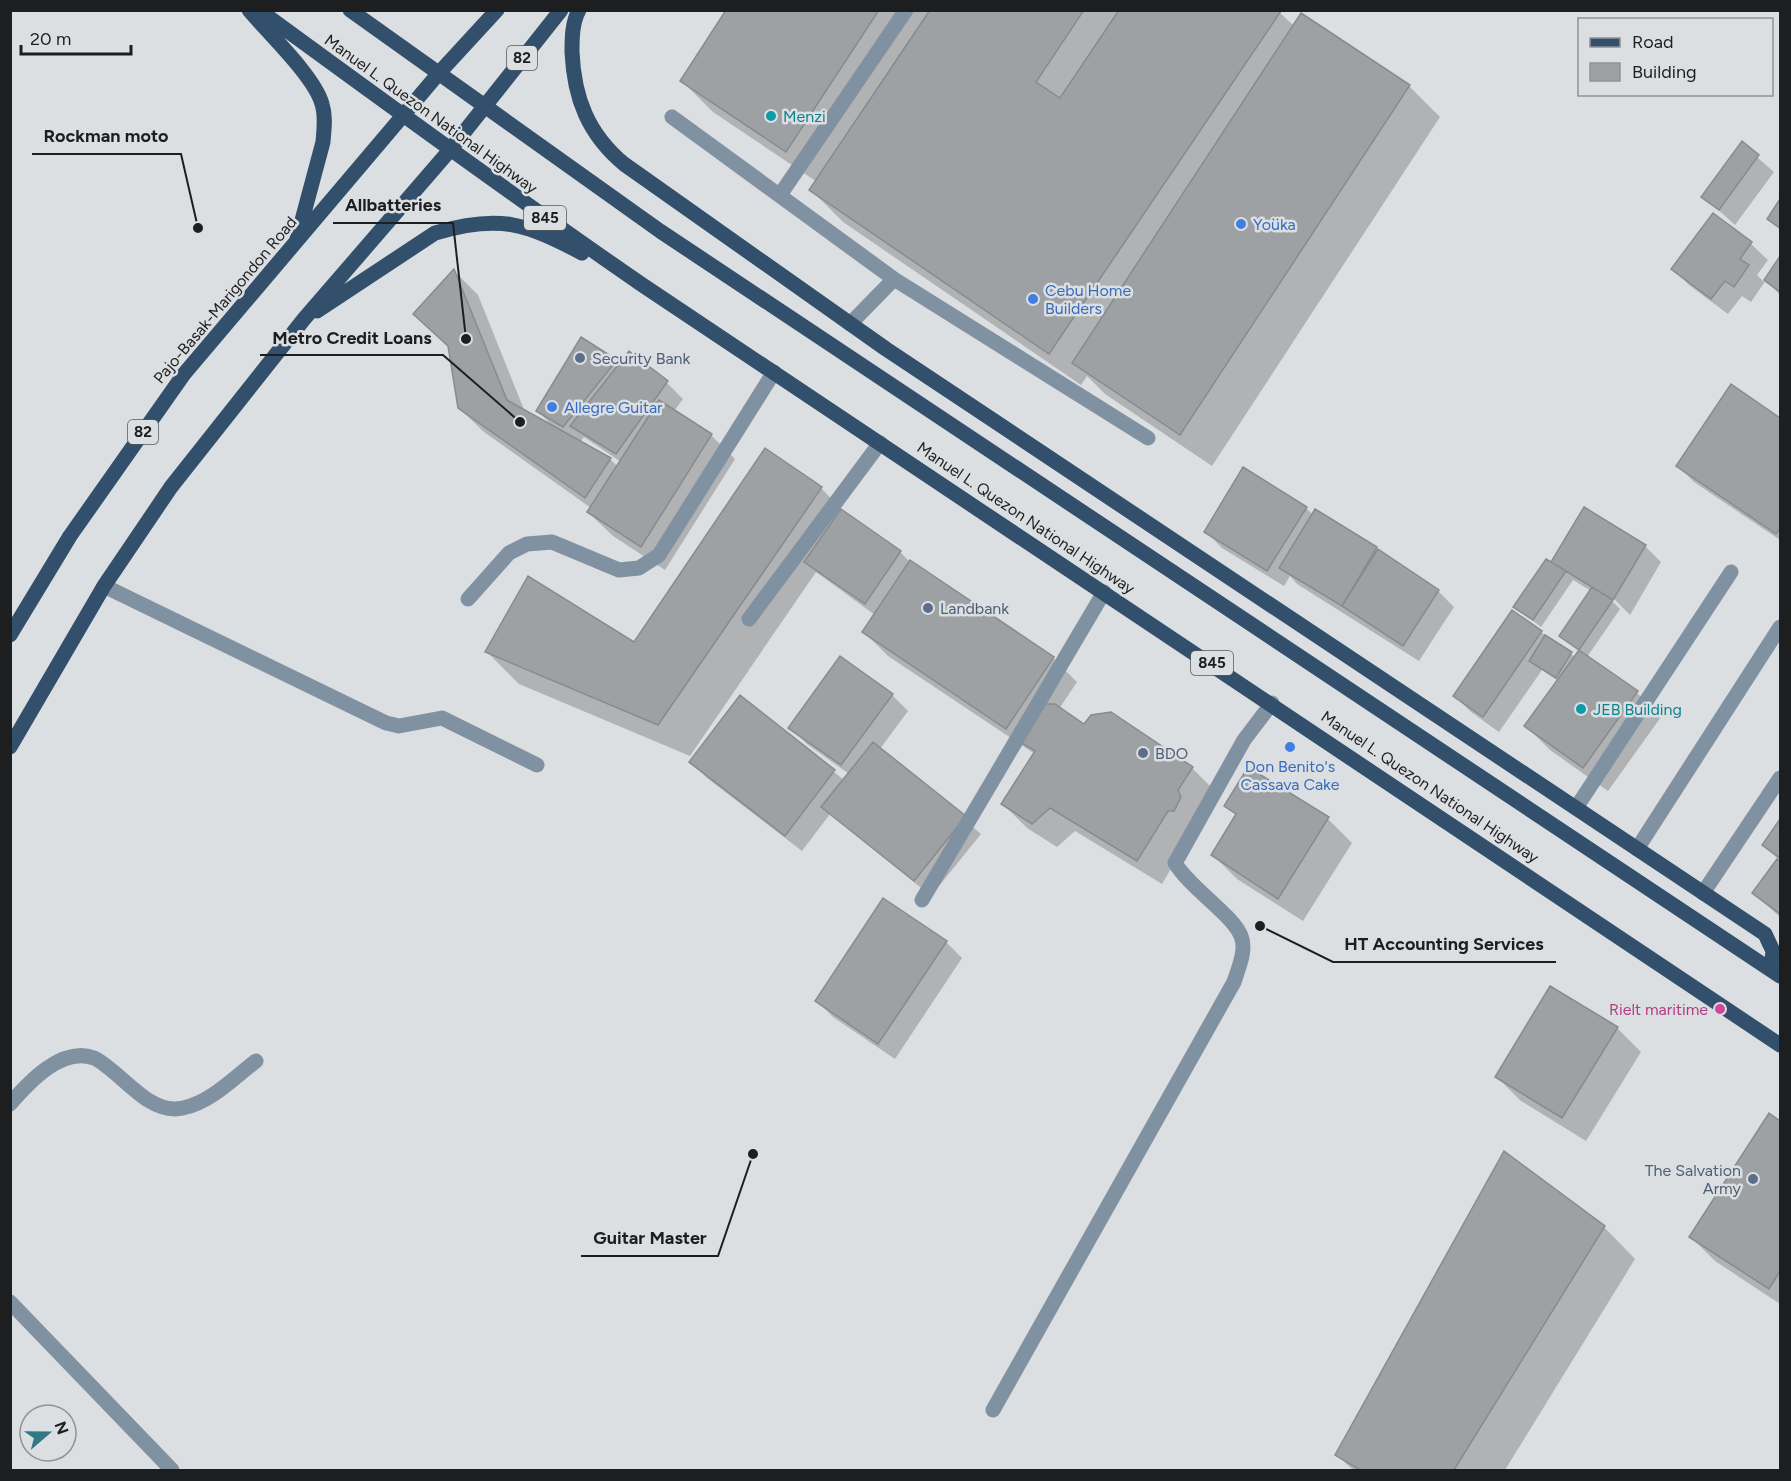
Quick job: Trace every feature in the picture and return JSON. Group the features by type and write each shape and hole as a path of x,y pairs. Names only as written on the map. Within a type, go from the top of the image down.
{"main road":[{"path":"249,10 307,78 322,102 325,125 323,142 295,245"},
{"name":"Manuel L. Quezon National Highway","path":"259,10 405,114 450,150 641,284 1272,703 1780,1045"},
{"path":"350,10 660,231 1776,972"},
{"name":"Pajo-Basak-Marigondon Road","path":"10,635 70,536 184,374 439,73 497,10"},
{"name":"82","path":"10,747 104,586 171,487 304,319 450,150 483,105 561,10"},
{"path":"579,10 574,19 572,43 577,95 590,127 607,148 633,171 850,324 1765,934 1773,951 1776,972"},
{"path":"304,319 435,232 476,223 499,222 526,226 641,284"}],"street":[{"path":"780,195 906,10"},
{"path":"672,117 894,279 1148,438"},
{"path":"850,324 894,279"},
{"path":"468,598 509,554 526,544 552,542 619,570 639,568 659,555 774,372"},
{"path":"749,619 880,443"},
{"path":"1576,808 1731,573"},
{"path":"104,586 386,723 399,726 442,718 537,765"},
{"path":"922,900 1104,592"},
{"path":"1637,849 1780,627"},
{"path":"993,1410 1234,982 1242,957 1242,937 1232,922 1183,877 1175,863 1244,740 1272,703"},
{"path":"1703,893 1780,778"},
{"path":"10,1104 52,1065 72,1056 95,1058 134,1092 161,1108 183,1108 208,1097 256,1061"},
{"path":"10,1302 172,1470"}],"building":[{"name":"Menzi","path":"726,10 879,10 786,152 680,81"},
{"path":"930,10 1084,10 1036,82 1060,98 1119,10 1281,11 1049,354 809,190"},
{"name":"Yoüka","path":"1301,13 1410,85 1180,435 1072,363"},
{"path":"1742,141 1759,155 1719,210 1701,197"},
{"path":"1780,199 1780,228 1767,219"},
{"path":"1713,213 1752,242 1740,259 1749,265 1734,287 1725,281 1711,299 1671,269"},
{"path":"1780,256 1780,292 1764,280"},
{"path":"454,269 507,400 611,458 585,498 458,408 448,346 413,314"},
{"path":"581,337 617,360 563,427 536,411"},
{"path":"629,351 668,381 616,454 570,426"},
{"path":"1731,384 1780,418 1780,528 1776,534 1676,466"},
{"path":"659,400 712,434 641,547 587,512"},
{"path":"765,448 822,487 658,725 485,652 528,576 634,642"},
{"path":"1243,467 1307,507 1267,571 1204,532"},
{"path":"1584,507 1646,545 1613,600 1551,562"},
{"path":"841,509 901,551 865,604 804,562"},
{"path":"1315,509 1377,547 1342,606 1279,568"},
{"path":"1378,549 1439,590 1403,646 1342,606"},
{"path":"1546,559 1566,571 1533,620 1513,607"},
{"path":"910,560 1054,657 1006,729 862,632"},
{"path":"1592,587 1613,600 1579,650 1559,636"},
{"path":"1512,610 1542,631 1483,717 1453,696"},
{"path":"1545,635 1572,652 1556,678 1529,661"},
{"name":"JEB Building","path":"1579,650 1638,691 1583,768 1524,726"},
{"path":"840,656 893,694 841,765 788,728"},
{"path":"740,695 835,770 785,836 689,762"},
{"path":"1044,704 1055,704 1084,724 1091,715 1111,712 1193,767 1178,790 1181,797 1174,811 1168,811 1137,861 1050,808 1032,824 1001,804 1035,751 1020,742"},
{"path":"873,742 966,816 914,881 821,807"},
{"path":"1248,767 1329,817 1278,899 1211,855 1236,814 1224,806"},
{"path":"1780,819 1780,858 1762,845"},
{"path":"1777,859 1780,862 1780,914 1752,893"},
{"path":"883,898 947,941 878,1044 815,1001"},
{"path":"1550,986 1618,1027 1562,1118 1495,1077"},
{"name":"The Salvation Army","path":"1769,1113 1780,1121 1780,1271 1769,1289 1689,1237"},
{"path":"1504,1151 1605,1226 1454,1470 1360,1470 1335,1455"}],"place":[{"name":"Menzi","path":"771,116"},
{"name":"Yoüka","path":"1241,224"},
{"name":"Rockman moto","path":"198,228"},
{"name":"Cebu Home Builders","path":"1033,299"},
{"name":"Allbatteries","path":"466,339"},
{"name":"Security Bank","path":"580,358"},
{"name":"Allegre Guitar","path":"552,407"},
{"name":"Metro Credit Loans","path":"520,422"},
{"name":"Landbank","path":"928,608"},
{"name":"JEB Building","path":"1581,709"},
{"name":"Don Benito's Cassava Cake","path":"1290,747"},
{"name":"BDO","path":"1143,753"},
{"name":"HT Accounting Services","path":"1260,926"},
{"name":"Rielt maritime","path":"1720,1009"},
{"name":"Guitar Master","path":"753,1154"},
{"name":"The Salvation Army","path":"1753,1179"}]}
